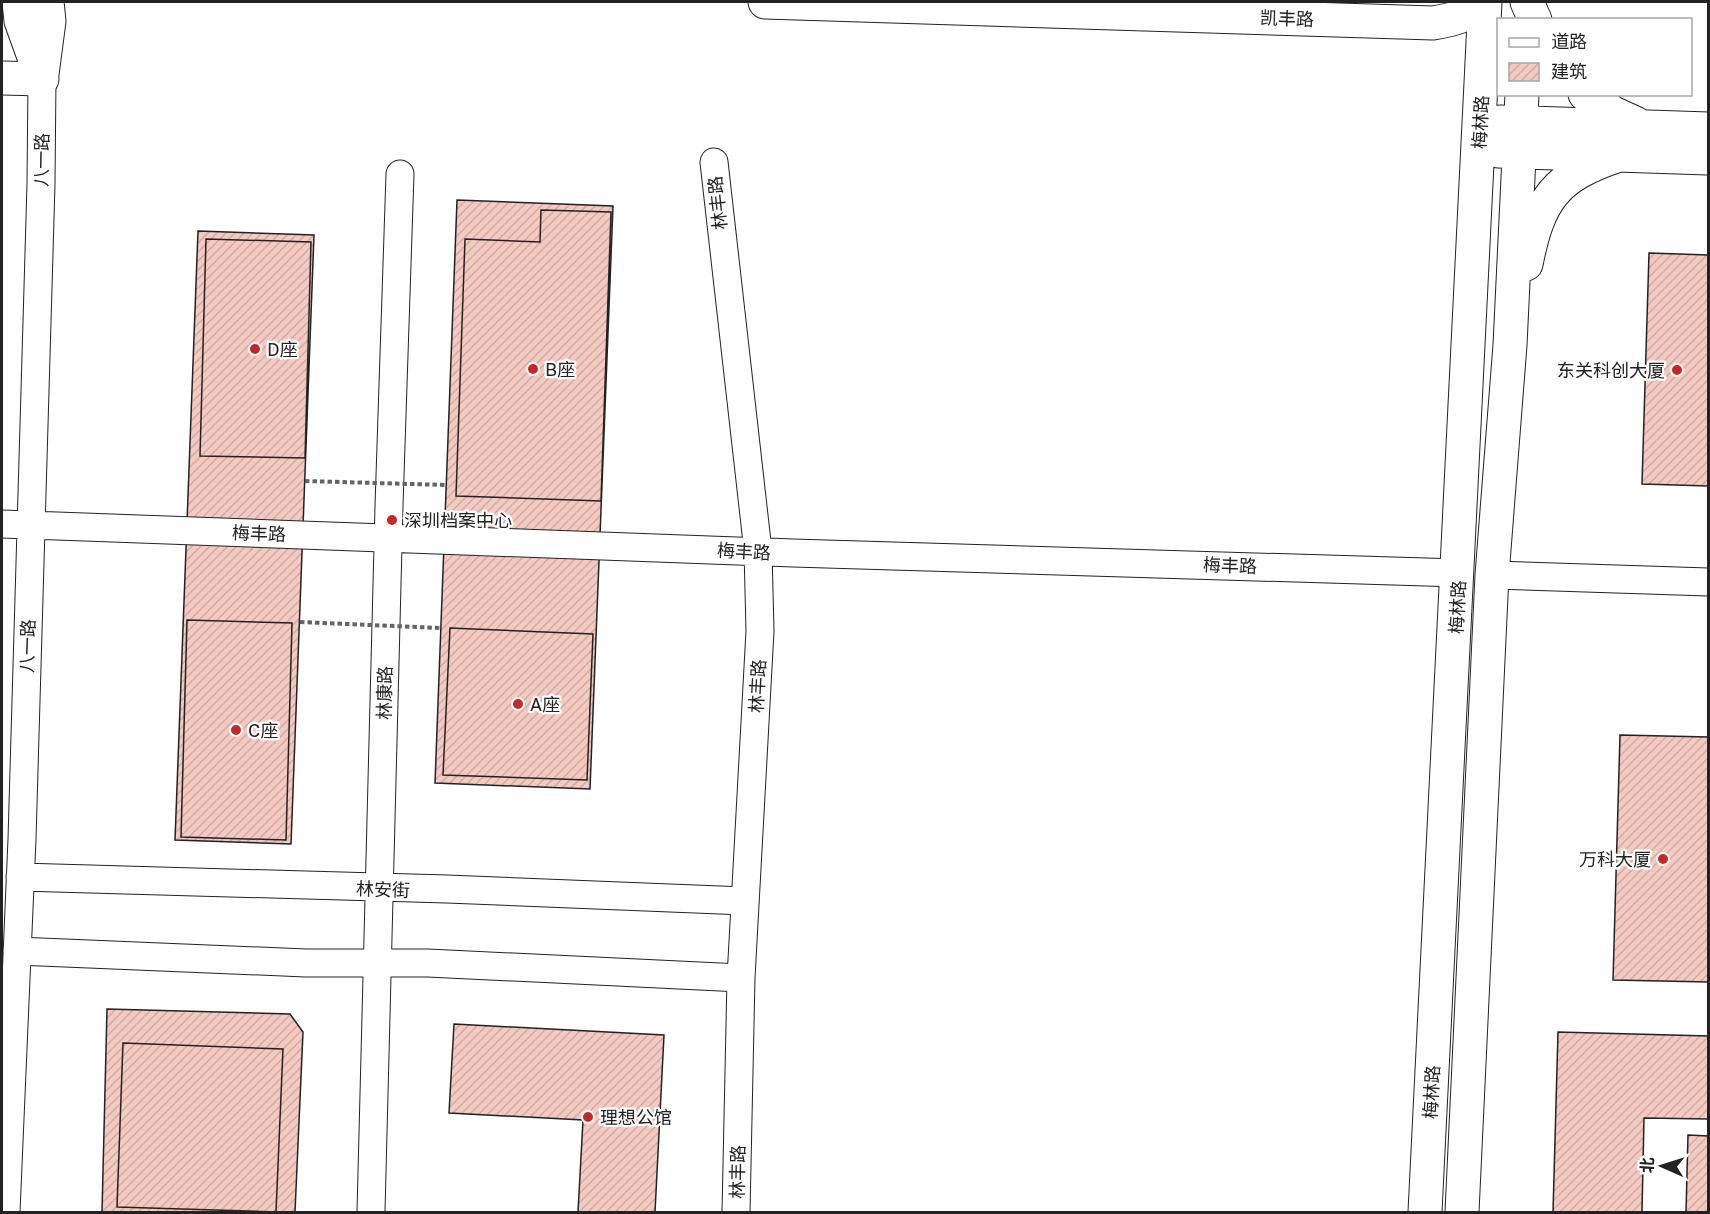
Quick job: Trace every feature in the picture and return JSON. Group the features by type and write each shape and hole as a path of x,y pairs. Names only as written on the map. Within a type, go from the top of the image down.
{"main road":[{"path":"19,2 21,21 42,79"},
{"path":"42,79 49,21 47,2"},
{"name":"凯丰路","path":"765,2 1433,23 1452,20 1469,13 1479,2"},
{"name":"梅林路","path":"1425,1212 1485,2"},
{"path":"1525,18 1526,2"},
{"path":"1526,2 1533,18"},
{"path":"2,78 42,79"},
{"path":"1588,96 1613,113 1645,127"},
{"path":"1479,135 1520,123 1708,129"},
{"path":"1520,123 1619,155 1708,158"},
{"name":"梅林路","path":"1462,1212 1492,576 1510,345 1520,123"},
{"path":"1510,345 1534,231 1552,192 1569,177 1592,164 1619,155"}],"street":[{"name":"八一路","path":"6,1212 20,877 41,184 42,79"},
{"name":"林丰路","path":"714,162 758,551 760,631 741,978 736,1212"},
{"name":"林康路","path":"371,1212 400,174"},
{"name":"梅丰路","path":"2,524 1458,573"},
{"path":"1492,576 1708,582"},
{"name":"林安街","path":"20,877 745,901"},
{"path":"17,951 306,963 428,963 741,978"}],"path":[{"path":"305,481 446,485"},
{"path":"300,622 440,628"}],"building":[{"path":"457,200 613,206 590,789 435,783"},
{"name":"B座","path":"541,210 611,212 601,501 456,496 465,239 540,242"},
{"path":"198,231 314,235 291,844 175,840"},
{"name":"D座","path":"206,239 311,242 305,458 200,456"},
{"name":"东关科创大厦","path":"1649,253 1708,255 1708,486 1642,484"},
{"name":"C座","path":"187,620 292,623 286,840 181,837"},
{"name":"A座","path":"450,628 593,634 587,780 443,775"},
{"name":"万科大厦","path":"1620,735 1708,737 1708,982 1613,980"},
{"path":"107,1009 290,1014 303,1032 295,1212 102,1212"},
{"name":"理想公馆","path":"454,1024 664,1035 655,1212 578,1212 583,1120 449,1113"},
{"path":"1558,1032 1708,1036 1708,1119 1644,1118 1642,1212 1553,1212"},
{"path":"123,1043 283,1049 276,1212 117,1207"},
{"path":"1688,1135 1708,1136 1708,1212 1686,1212"}],"place":[{"name":"D座","path":"255,349"},
{"name":"B座","path":"533,369"},
{"name":"东关科创大厦","path":"1677,370"},
{"name":"深圳档案中心","path":"392,520"},
{"name":"A座","path":"518,704"},
{"name":"C座","path":"236,730"},
{"name":"万科大厦","path":"1663,859"},
{"name":"理想公馆","path":"588,1117"}]}
